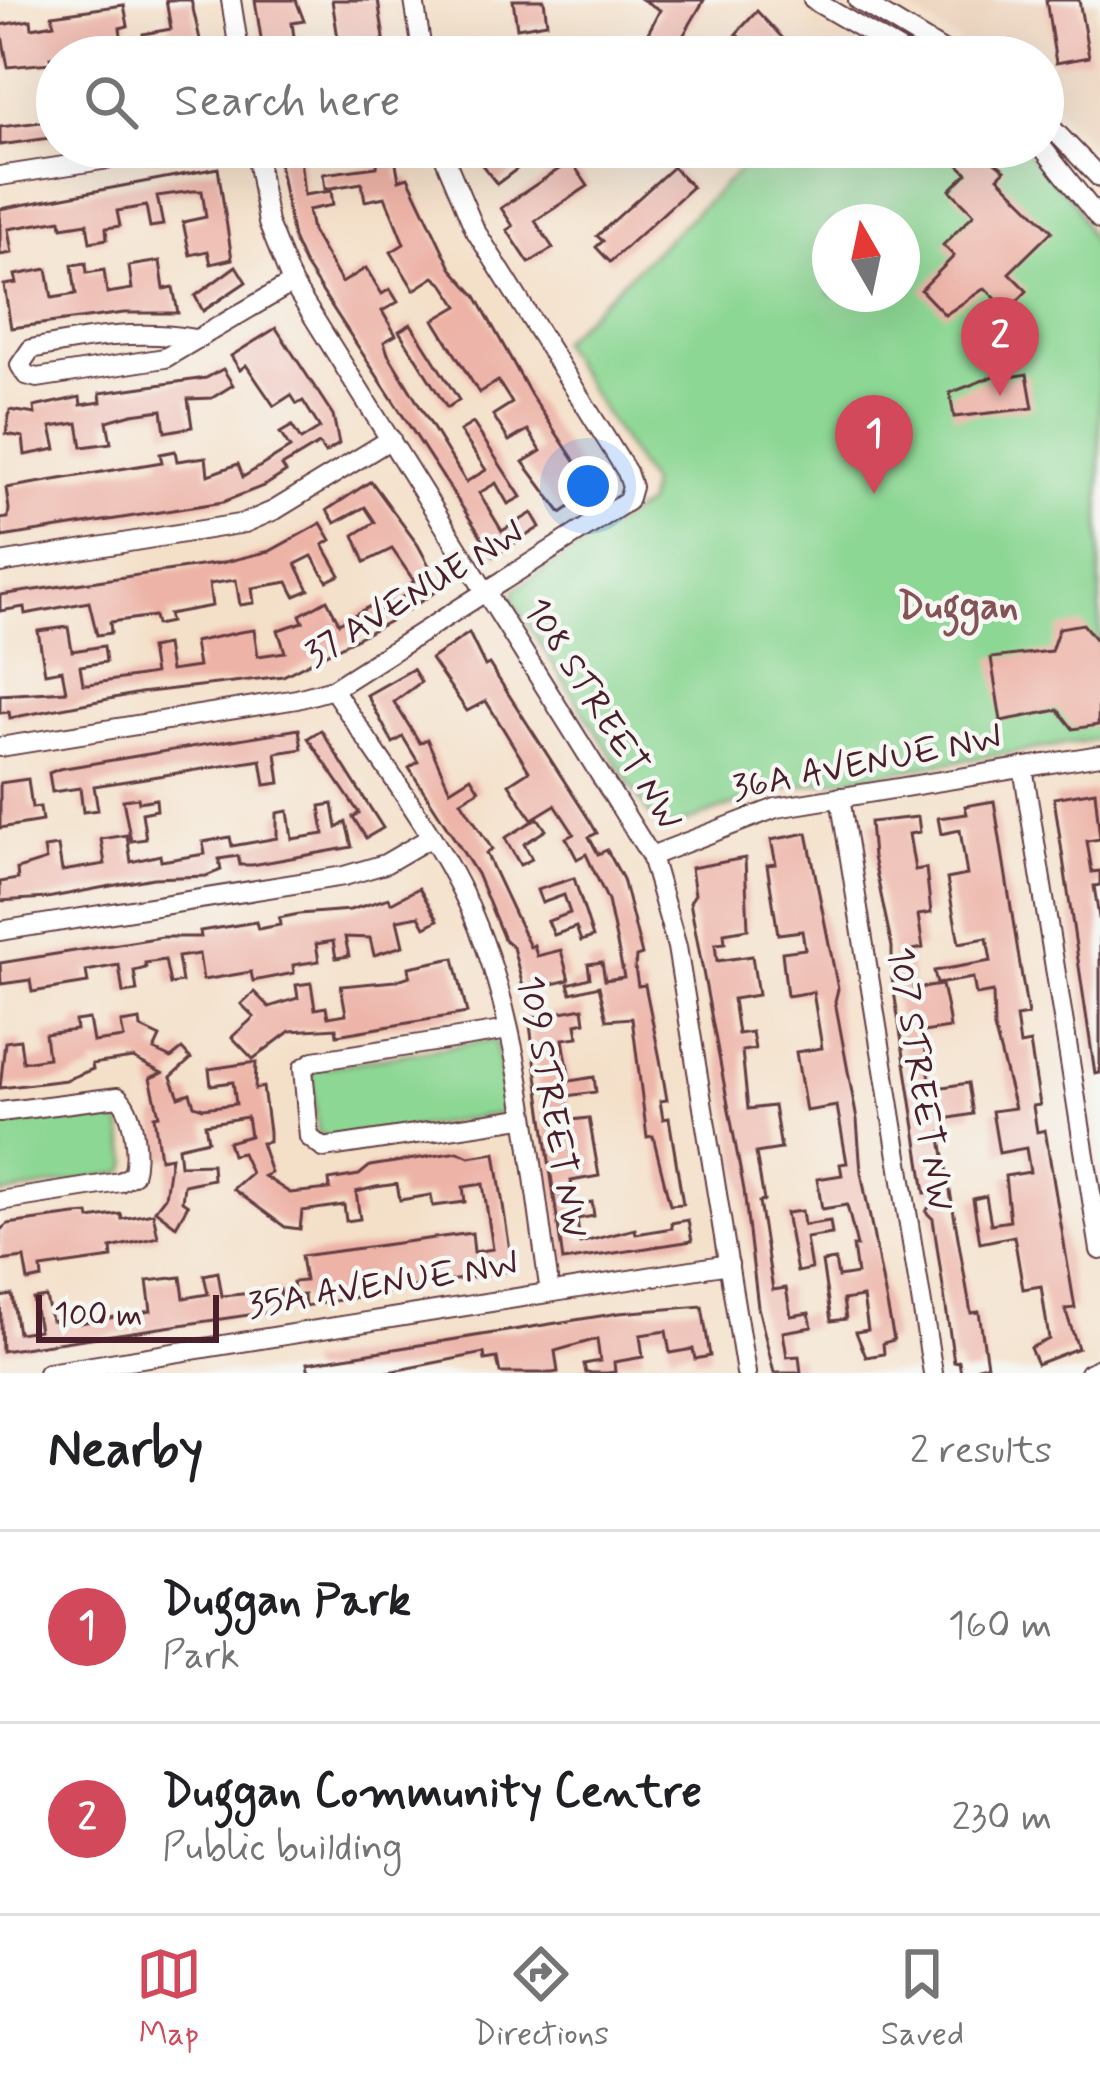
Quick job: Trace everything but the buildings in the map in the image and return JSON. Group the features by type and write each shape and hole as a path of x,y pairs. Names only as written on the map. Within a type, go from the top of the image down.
{"street":[{"path":"231,0 237,36"},
{"path":"414,0 420,36"},
{"path":"813,0 859,4 915,36"},
{"path":"859,4 860,26 876,36"},
{"path":"1064,141 1100,178"},
{"path":"0,176 51,168"},
{"name":"108 STREET NW","path":"259,168 268,223 292,284 651,856 677,947 746,1373"},
{"name":"37 AVENUE NW","path":"0,748 333,689 623,505 632,492 627,472 475,230 449,168"},
{"path":"1059,168 1100,220"},
{"path":"195,340 160,334 102,337 31,349 20,365 26,375 37,378 165,358 292,284"},
{"path":"0,563 245,523 275,510 391,439"},
{"name":"109 STREET NW","path":"333,689 472,911 508,1030 550,1292"},
{"name":"36A AVENUE NW","path":"651,856 748,816 840,796 1100,755"},
{"path":"1023,767 1100,1250"},
{"name":"107 STREET NW","path":"840,796 932,1373"},
{"path":"0,931 344,876 385,864 428,839"},
{"path":"508,1030 314,1061 303,1068 300,1082 309,1137 317,1145 334,1148 522,1118"},
{"path":"0,1112 118,1097 127,1106 133,1175 120,1182 0,1201"},
{"name":"35A AVENUE NW","path":"48,1373 729,1264"},
{"path":"1089,1373 1100,1368"}],"shaded area":[{"path":"903,0 1095,0 1100,151 1064,116 1064,36 951,36"}],"green space":[{"path":"742,168 1042,168 1075,203 1100,259 1100,739 774,790 670,828 654,822 513,601 515,589 647,504 650,484 559,342"},
{"path":"490,1040 496,1043 507,1108 502,1113 333,1142 318,1132 311,1074 316,1069"},
{"path":"117,1105 129,1163 125,1172 0,1195 0,1119"}],"place":[{"name":"Duggan Community Centre","path":"1000,396"},
{"name":"Duggan Park","path":"874,494"}],"district":[{"name":"Duggan","path":"958,607"}]}
